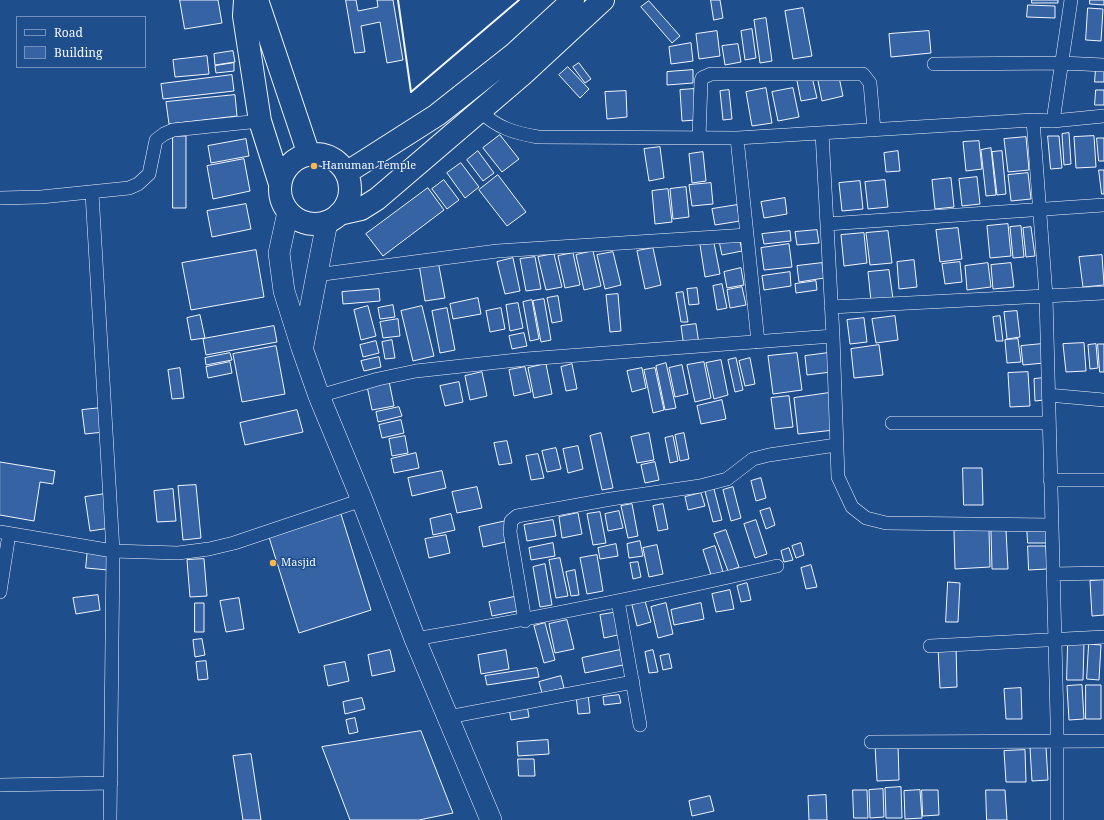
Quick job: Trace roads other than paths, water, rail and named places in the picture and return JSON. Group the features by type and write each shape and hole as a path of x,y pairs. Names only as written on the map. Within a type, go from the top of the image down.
{"highway":[{"path":"244,0 244,16 260,121 280,184 281,198 288,212 299,221 313,224 362,209 376,199 522,75 603,0"},
{"path":"257,0 309,155"},
{"path":"346,173 437,115 513,55 573,0"},
{"path":"280,184 285,170 296,160 309,155 324,155 337,162 346,173 350,188 347,202 333,218"}],"main road":[{"path":"288,212 279,253 284,291 302,348 319,396 362,500 415,639 491,820"},
{"path":"302,348 316,275 333,218"}],"street":[{"path":"1053,121 1071,0"},
{"path":"934,64 1062,63 1104,65"},
{"path":"700,138 700,81 702,78 710,74 864,74 870,83 874,130"},
{"path":"480,111 490,121 512,132 538,137 737,138 1033,120 1053,121 1104,116"},
{"path":"1033,120 1046,296 1055,638 1057,820"},
{"path":"0,198 92,193 129,188 144,180 149,174 156,140 164,134 173,130 260,121"},
{"path":"822,133 833,336 838,477 852,507 866,518 886,523 1052,525"},
{"path":"737,138 758,342"},
{"path":"92,193 113,551 110,820"},
{"path":"827,224 1104,205"},
{"path":"316,275 497,251 747,235"},
{"path":"831,307 1104,293"},
{"path":"319,396 378,379 416,371 526,359 833,336"},
{"path":"1048,394 1104,400"},
{"path":"892,423 1049,423"},
{"path":"525,620 510,532 511,521 517,516 611,499 700,486 727,479 753,459 769,455 836,445"},
{"path":"1050,480 1104,480"},
{"path":"0,592 5,533 113,551 178,552 209,549 234,543 362,500"},
{"path":"415,639 525,620 777,566"},
{"path":"1053,574 1104,573"},
{"path":"618,601 640,725"},
{"path":"930,646 1055,638 1104,637"},
{"path":"448,717 632,682"},
{"path":"871,742 1104,741"},
{"path":"0,785 111,783"}],"place":[{"name":"Hanuman Temple","path":"314,166"},
{"name":"Masjid","path":"273,563"}]}
